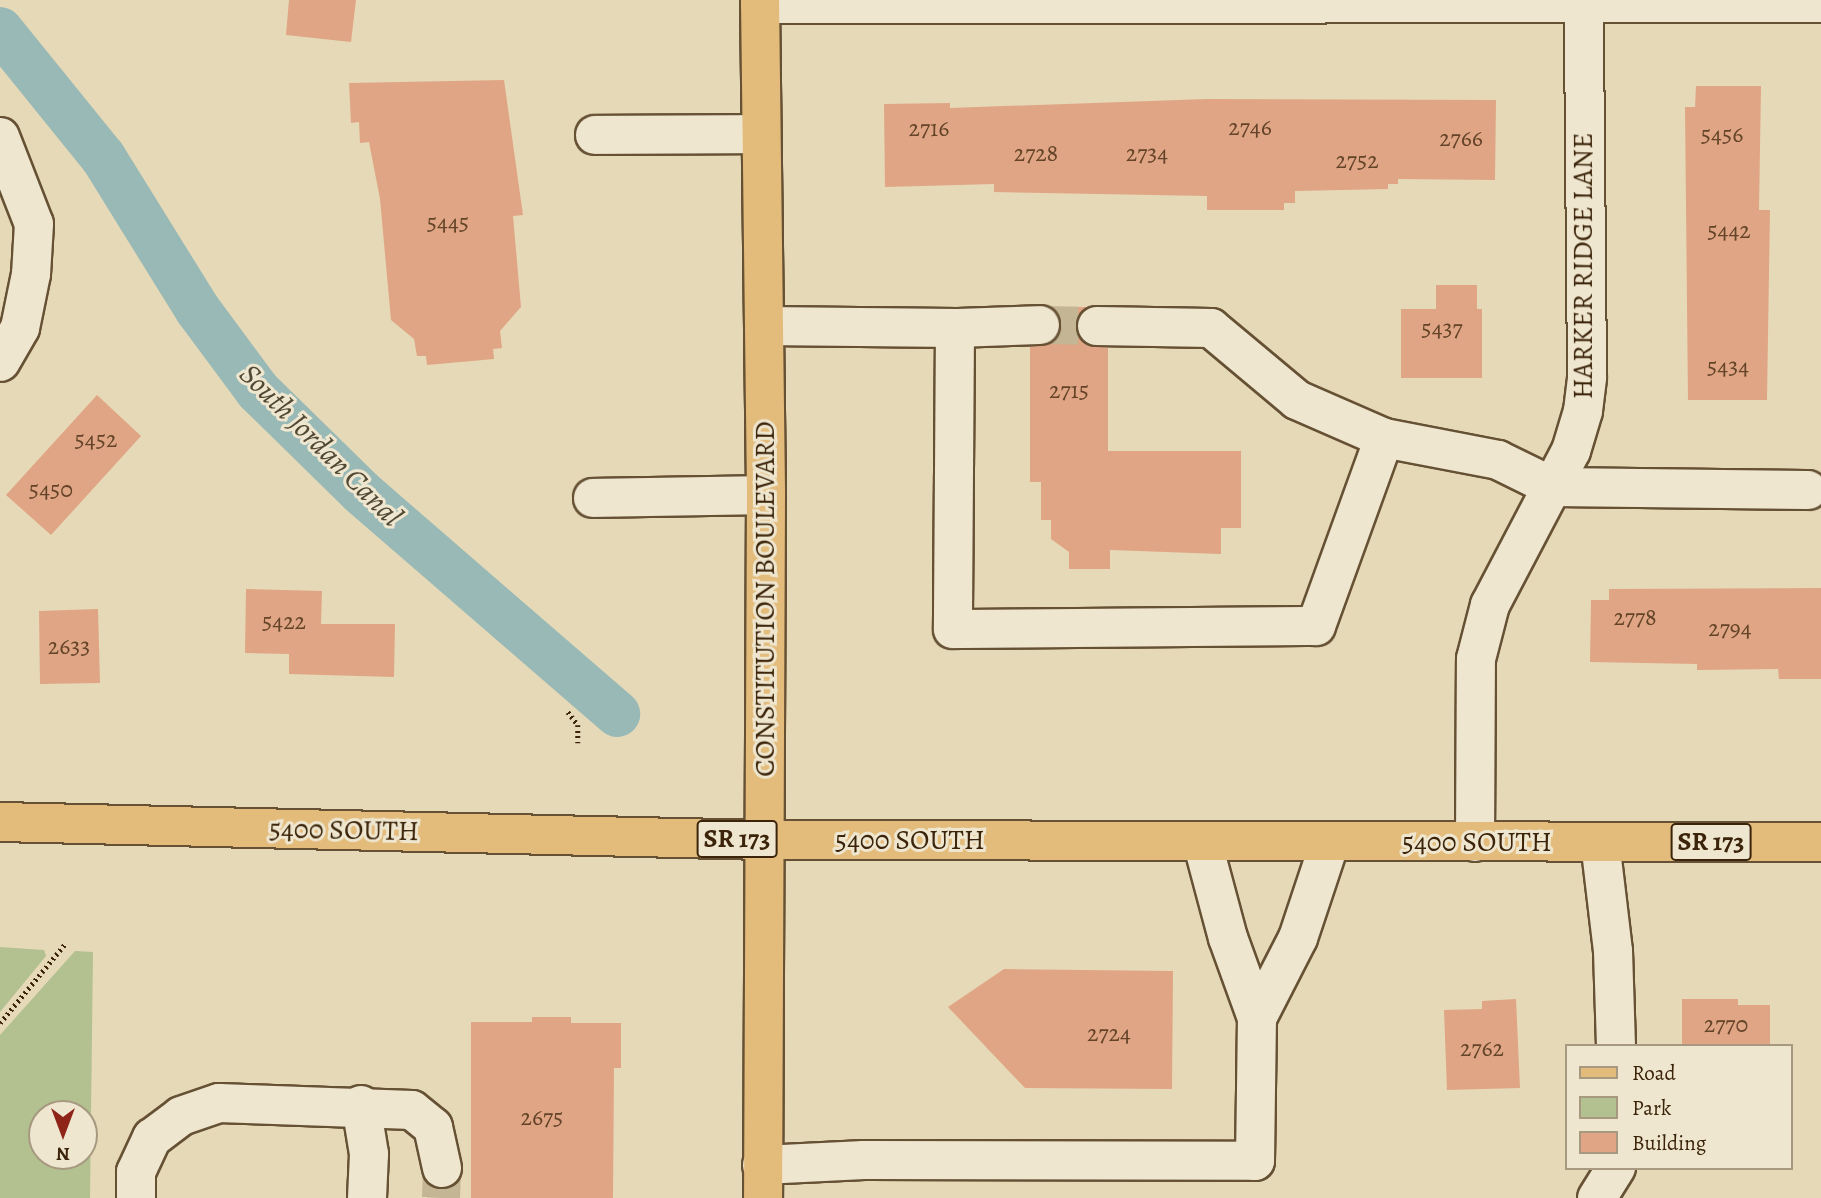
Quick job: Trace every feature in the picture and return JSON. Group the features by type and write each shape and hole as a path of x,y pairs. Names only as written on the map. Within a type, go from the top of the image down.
{"main road":[{"name":"CONSTITUTION BOULEVARD","path":"760,2 766,495 763,1181"},
{"name":"5400 SOUTH","path":"0,822 765,840 1821,842"}],"street":[{"path":"760,2 1821,3"},
{"name":"HARKER RIDGE LANE","path":"1475,842 1476,659 1490,605 1510,559 1553,487 1583,411 1587,377 1584,2"},
{"path":"595,135 761,134"},
{"path":"0,137 34,224 31,274 20,328 0,362"},
{"path":"764,326 955,328 1040,325"},
{"path":"1097,326 1211,328 1297,400 1384,438 1498,460 1553,487 1808,491"},
{"path":"955,328 953,629 1316,626 1384,438"},
{"path":"593,499 766,495"},
{"path":"763,1181 864,1160 1255,1161 1257,1018 1228,938 1202,841"},
{"path":"1257,1018 1298,938 1330,842"},
{"path":"1600,842 1614,951 1616,1044"},
{"path":"136,1198 136,1172 152,1138 181,1116 219,1103 361,1105 412,1110 433,1128 442,1168"},
{"path":"361,1105 369,1154 367,1198"},
{"path":"1597,1198 1615,1170"}],"path":[{"path":"568,712 578,726 578,743"},
{"path":"0,1023 65,944"}],"green space":[{"path":"0,947 44,950 46,956 0,1012"},
{"path":"75,951 93,952 91,1100 28,1100 28,1170 90,1170 90,1198 0,1198 0,1035"}],"building":[{"path":"289,0 356,0 351,42 286,35"},
{"path":"504,80 523,215 513,216 521,307 500,331 502,348 493,349 494,359 427,365 426,356 417,356 414,339 391,320 380,199 369,142 360,143 359,122 351,123 349,83"},
{"path":"1696,86 1761,86 1759,210 1770,210 1767,400 1688,400 1685,107 1695,107"},
{"path":"1207,99 1496,100 1495,180 1398,179 1398,184 1388,184 1388,189 1295,191 1295,203 1284,203 1284,210 1207,210 1207,196 994,192 994,184 885,187 884,104 950,103 950,108"},
{"path":"1436,285 1477,285 1477,309 1482,309 1482,378 1401,378 1401,309 1436,309"},
{"path":"1051,307 1087,307 1078,315 1078,336 1086,345 1108,348 1108,451 1241,451 1241,528 1221,528 1221,554 1110,550 1110,569 1069,569 1069,552 1051,539 1051,520 1041,520 1041,482 1030,482 1030,347 1051,344 1059,336 1062,324"},
{"path":"97,395 141,436 51,535 6,495"},
{"path":"1821,588 1821,679 1779,679 1778,669 1697,670 1697,664 1590,662 1591,600 1609,600 1609,589"},
{"path":"246,589 322,591 321,624 395,624 394,677 289,674 289,654 245,653"},
{"path":"98,609 100,683 40,684 39,611"},
{"path":"1004,969 1173,971 1172,1089 1025,1088 948,1007"},
{"path":"1516,999 1520,1088 1447,1090 1444,1010 1482,1009 1482,1001"},
{"path":"1682,999 1738,999 1738,1005 1770,1005 1770,1044 1682,1044"},
{"path":"532,1017 571,1017 571,1023 621,1023 621,1068 614,1068 613,1198 471,1198 471,1022 532,1022"}],"waterway":[{"name":"South Jordan Canal","path":"0,30 103,157 198,310 258,391 361,492 617,714"}],"tunnel":[{"path":"1040,325 1097,326"},
{"path":"441,1198 442,1168"}]}
